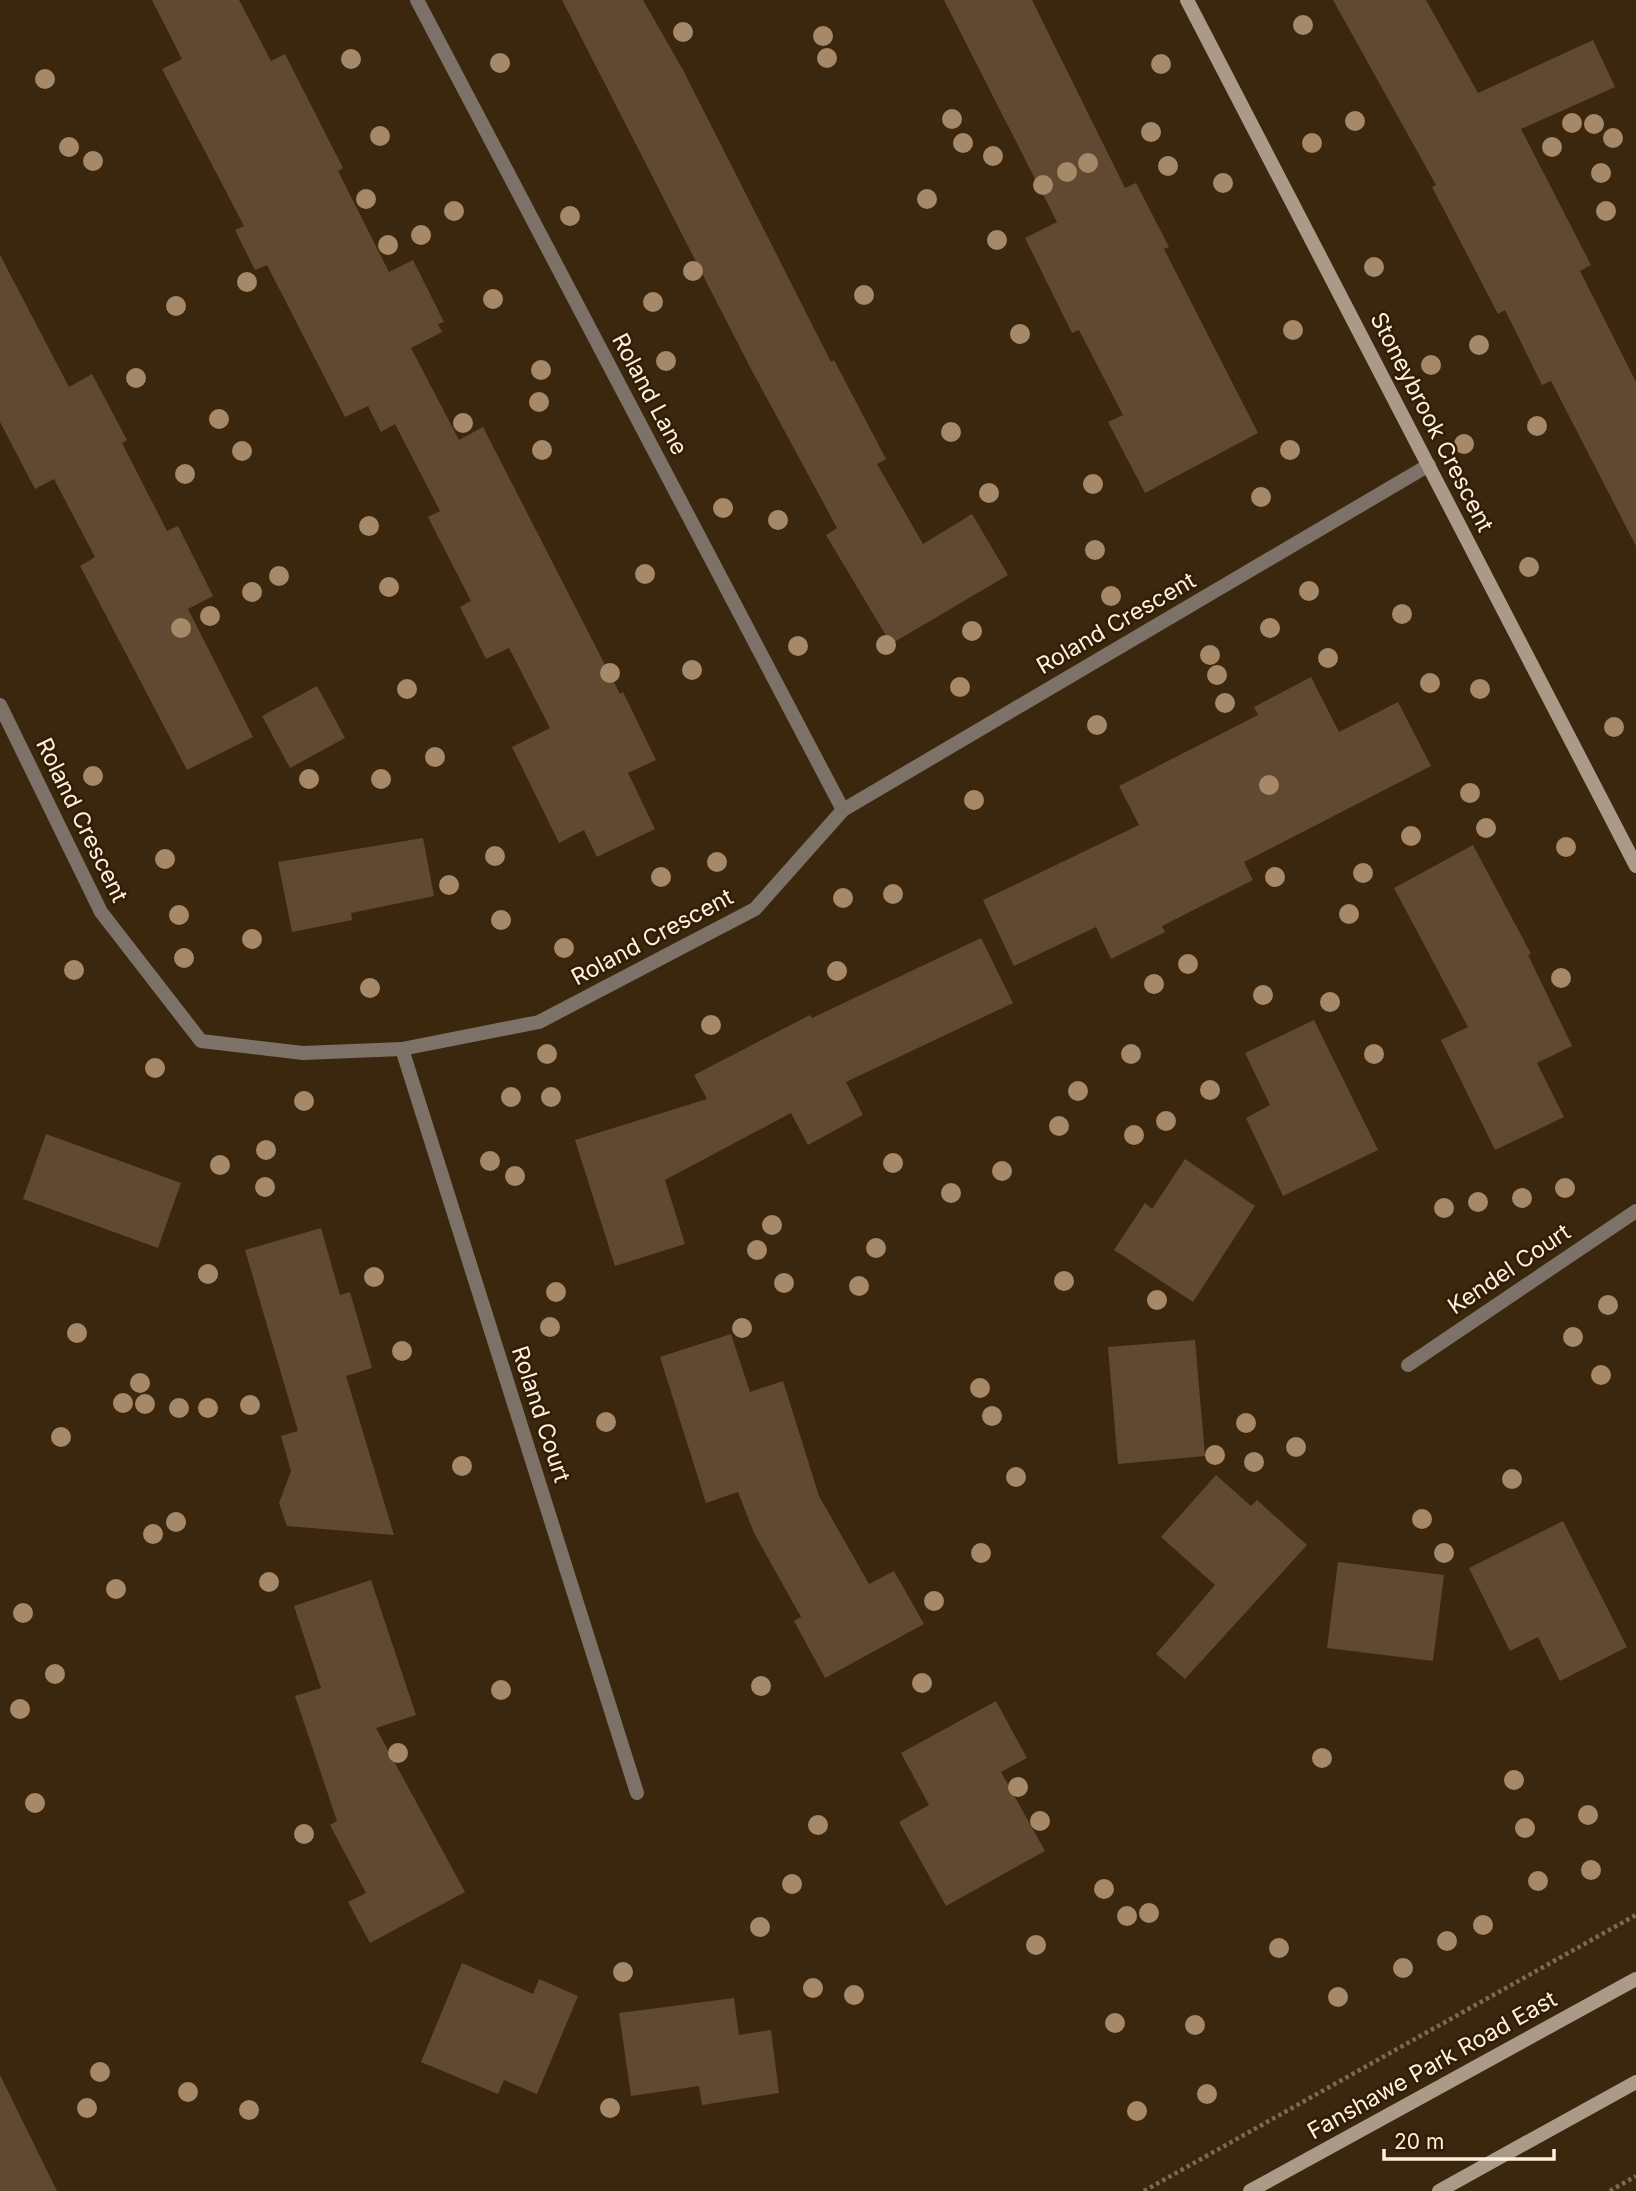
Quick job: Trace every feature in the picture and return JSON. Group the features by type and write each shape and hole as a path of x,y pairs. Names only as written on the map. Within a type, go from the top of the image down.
{"street":[{"name":"Roland Lane","path":"417,0 843,810"},
{"name":"Stoneybrook Crescent","path":"1187,0 1636,866"},
{"name":"Roland Crescent","path":"0,705 101,912 201,1041 303,1053 402,1049 539,1021 755,909 843,810 1429,466"},
{"name":"Roland Court","path":"402,1049 637,1793"},
{"name":"Kendel Court","path":"1408,1366 1636,1211"},
{"name":"Fanshawe Park Road East","path":"1250,2191 1636,1979"},
{"path":"1439,2191 1636,2082"}],"path":[{"path":"1144,2191 1636,1915"},
{"path":"1610,2191 1636,2176"}],"building":[{"path":"152,0 239,0 271,61 285,54 343,168 338,171 389,272 413,260 444,322 438,324 442,332 411,348 459,440 483,427 620,694 623,692 656,760 628,773 655,829 597,857 584,830 559,843 512,747 550,728 509,648 486,659 460,607 471,601 428,517 440,511 395,424 381,432 368,406 345,417 267,265 255,270 235,230 244,226 162,69 182,59"},
{"path":"562,0 643,0 683,70 831,362 834,360 886,459 877,464 923,544 972,514 1008,575 891,644 826,535 837,528 751,369"},
{"path":"944,0 1032,0 1125,188 1136,183 1169,247 1164,249 1258,433 1145,493 1108,422 1123,415 1079,330 1072,333 1025,238 1057,222"},
{"path":"1333,0 1426,0 1478,93 1593,40 1615,87 1521,129 1591,265 1580,271 1636,382 1636,546 1551,381 1542,385 1505,310 1498,314 1432,187 1436,185"},
{"path":"0,255 69,387 92,374 127,440 122,443 167,531 178,526 213,596 188,609 253,737 187,770 80,566 95,557 54,479 35,489 0,422"},
{"path":"1311,677 1339,732 1398,702 1431,766 1244,862 1253,880 1162,926 1165,932 1111,959 1096,927 1014,966 983,900 1139,825 1119,786 1258,715 1254,707"},
{"path":"317,686 345,738 290,768 262,716"},
{"path":"423,838 434,896 351,913 352,920 292,932 278,862"},
{"path":"1473,845 1531,954 1528,955 1572,1046 1537,1063 1564,1117 1495,1150 1441,1040 1468,1027 1394,888"},
{"path":"981,938 1013,1003 846,1082 863,1115 808,1145 791,1113 665,1180 685,1244 615,1266 575,1140 707,1099 694,1075 810,1015 812,1018"},
{"path":"1314,1020 1378,1150 1283,1196 1246,1118 1270,1105 1245,1053"},
{"path":"46,1134 181,1183 158,1248 23,1199"},
{"path":"1185,1159 1255,1206 1193,1302 1114,1250 1145,1203 1152,1209"},
{"path":"321,1228 340,1295 350,1292 372,1368 346,1376 394,1535 287,1526 279,1503 291,1471 281,1436 298,1431 245,1250"},
{"path":"731,1334 750,1392 783,1381 819,1496 869,1584 894,1571 924,1624 825,1678 794,1621 801,1617 754,1533 738,1492 706,1503 660,1357"},
{"path":"1195,1340 1205,1456 1118,1464 1108,1347"},
{"path":"1216,1475 1251,1506 1257,1500 1307,1545 1185,1679 1156,1654 1215,1585 1161,1537"},
{"path":"1563,1521 1627,1647 1560,1681 1538,1637 1510,1651 1469,1568"},
{"path":"1338,1562 1444,1575 1433,1661 1327,1648"},
{"path":"371,1580 416,1715 376,1728 465,1892 370,1943 348,1902 366,1893 330,1825 337,1821 295,1696 321,1688 294,1606"},
{"path":"996,1701 1027,1758 1001,1772 1045,1851 946,1906 899,1822 929,1805 901,1753"},
{"path":"462,1963 533,1994 539,1979 578,1996 537,2094 504,2080 498,2094 421,2062"},
{"path":"734,1998 739,2035 771,2030 779,2093 702,2105 699,2086 631,2096 619,2013"},
{"path":"0,2075 57,2191 0,2191"}]}
